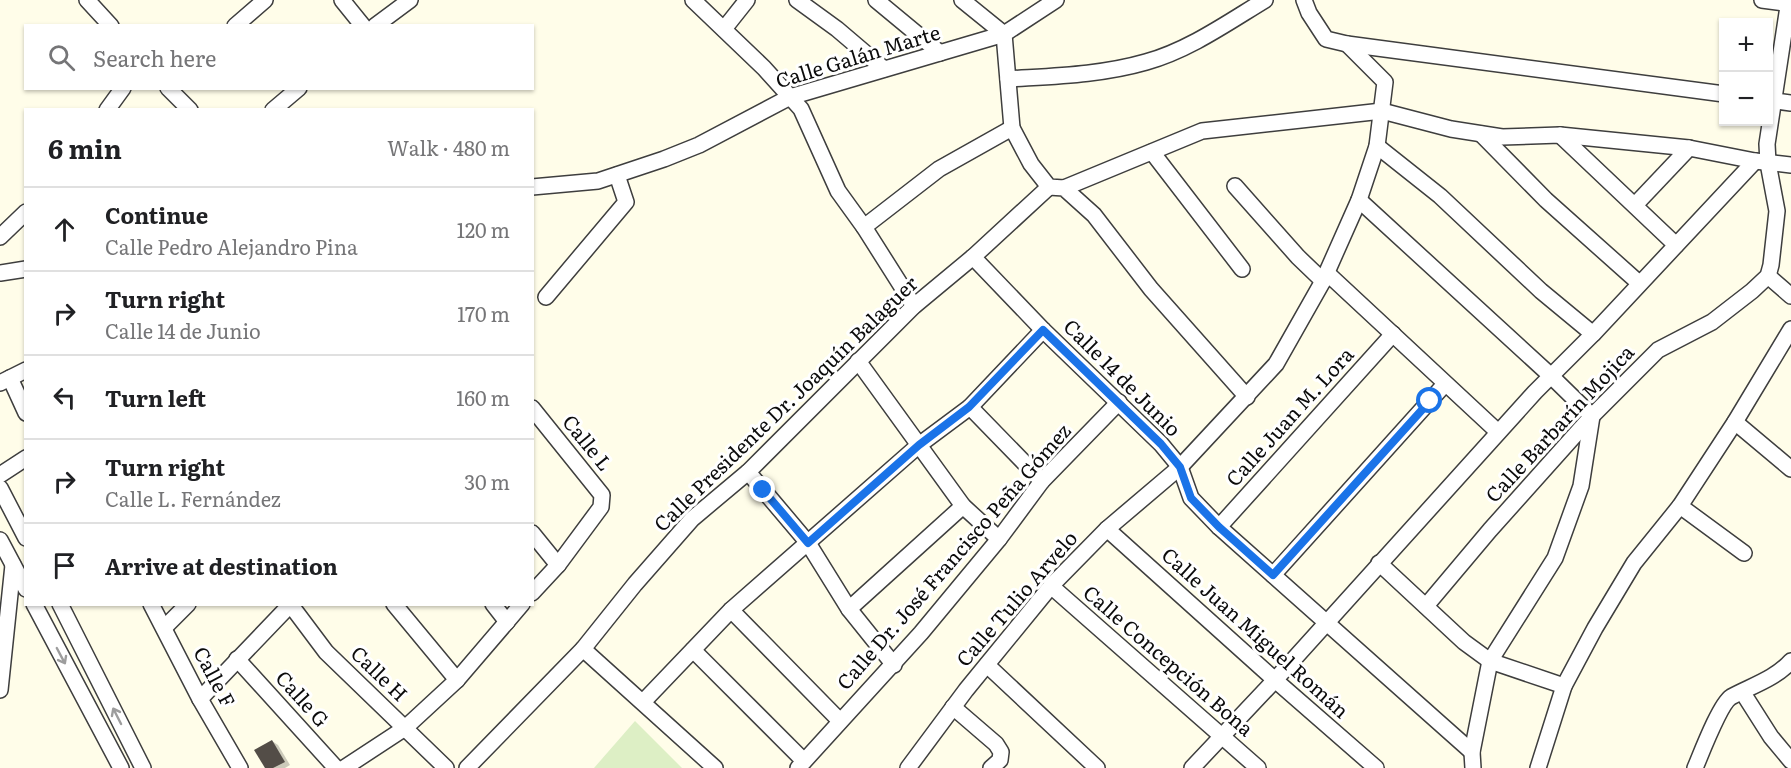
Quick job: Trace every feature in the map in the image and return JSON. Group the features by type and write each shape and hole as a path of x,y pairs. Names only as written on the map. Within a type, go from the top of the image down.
{"street":[{"path":"87,0 109,24"},
{"path":"237,24 265,0"},
{"path":"342,0 361,24"},
{"path":"378,24 410,0"},
{"path":"693,0 764,68 801,109 838,192 864,227 914,306"},
{"path":"724,29 747,0"},
{"path":"797,0 837,29 884,69"},
{"path":"876,0 940,53"},
{"path":"962,0 1004,34 1012,128 1031,164 1057,188 1094,215 1151,289 1247,397"},
{"name":"Calle Galán Marte","path":"534,187 598,181 617,175 699,145 790,97 1004,34 1056,0"},
{"path":"1008,79 1093,73 1147,62 1198,41 1265,0"},
{"name":"Calle Tulio Arvelo","path":"908,768 953,707 1051,586 1107,529 1180,467 1276,364 1325,277 1359,200 1377,146 1385,82 1347,44 1326,39 1309,13 1304,0"},
{"path":"1762,0 1789,2 1773,85"},
{"path":"1347,44 1719,93"},
{"path":"108,108 122,90"},
{"path":"170,90 188,108"},
{"path":"275,108 297,90"},
{"path":"1773,101 1791,104"},
{"name":"Calle Presidente Dr. Joaquín Balaguer","path":"467,768 583,650 635,584 692,519 748,472 914,306 1057,188 1202,131 1382,111 1450,129 1502,137 1560,135 1689,148 1762,162 1791,165"},
{"path":"1192,768 1275,680 1324,623 1551,375 1593,334 1676,245 1762,162 1767,144 1768,126"},
{"path":"864,227 939,169 1012,128"},
{"path":"1481,134 1546,200 1640,283"},
{"path":"1560,135 1676,245"},
{"path":"1377,146 1440,196 1542,291 1593,334"},
{"path":"1635,205 1689,148"},
{"path":"1152,152 1242,269"},
{"path":"1762,162 1784,212 1768,276 1791,296"},
{"path":"546,297 626,201 617,175"},
{"path":"1235,186 1298,257 1393,334 1498,432"},
{"path":"1359,200 1551,375 1592,416 1581,486 1555,558 1490,661 1472,760"},
{"path":"0,237 24,214"},
{"name":"Calle 14 de Junio","path":"973,257 1043,330 1161,444 1180,467 1191,498 1219,527 1472,760"},
{"path":"0,273 24,269"},
{"name":"Calle Barbarín Mojica","path":"1426,606 1490,530 1592,416 1658,351 1712,322 1768,276"},
{"path":"1538,768 1564,686 1595,628 1634,563 1680,506 1735,422 1791,329"},
{"path":"643,702 731,610 919,445 969,407 1043,330"},
{"name":"Calle Juan M. Lora","path":"1219,527 1393,334"},
{"path":"858,361 963,506 999,540"},
{"path":"24,371 5,381 24,409"},
{"path":"1273,575 1445,384"},
{"name":"Calle Dr. José Francisco Peña Gómez","path":"801,764 894,665 999,540 1042,481 1119,402"},
{"path":"969,407 1042,481"},
{"name":"Calle L","path":"534,410 602,495 601,507 558,565"},
{"path":"1735,422 1791,469"},
{"path":"0,475 24,460"},
{"path":"748,472 808,543 849,609 894,665"},
{"path":"0,488 24,534"},
{"path":"849,609 963,506"},
{"path":"1680,506 1744,553"},
{"name":"Calle Juan Miguel Román","path":"1107,529 1376,768"},
{"path":"534,535 558,565 534,591"},
{"path":"0,540 24,585"},
{"path":"1379,563 1464,642 1490,661 1564,686"},
{"path":"0,690 13,565"},
{"name":"Calle Concepción Bona","path":"1051,586 1258,768"},
{"path":"35,606 121,768"},
{"name":"Calle F","path":"152,606 200,699 240,768"},
{"path":"164,628 186,606"},
{"path":"200,699 289,606"},
{"name":"Calle H","path":"291,606 326,652 446,768"},
{"path":"396,606 457,681"},
{"path":"495,606 507,622"},
{"path":"344,768 405,728 457,681 520,606"},
{"path":"66,608 143,768"},
{"path":"731,610 840,721"},
{"path":"583,650 715,768"},
{"path":"693,650 801,764"},
{"name":"Calle G","path":"237,659 336,768"},
{"path":"987,665 1093,767"},
{"path":"1695,768 1712,728 1729,698 1743,693 1789,667"},
{"path":"1743,693 1771,737 1791,761"},
{"path":"953,707 996,744 1001,752 1000,760 991,768"}],"green space":[{"path":"635,721 682,768 594,768"}],"building":[{"path":"272,740 285,762 273,768 265,768 254,750"}],"route":[{"path":"763,490 808,543 919,445 969,407 1043,330 1161,444 1180,467 1191,498 1219,527 1273,575 1430,401"}]}
